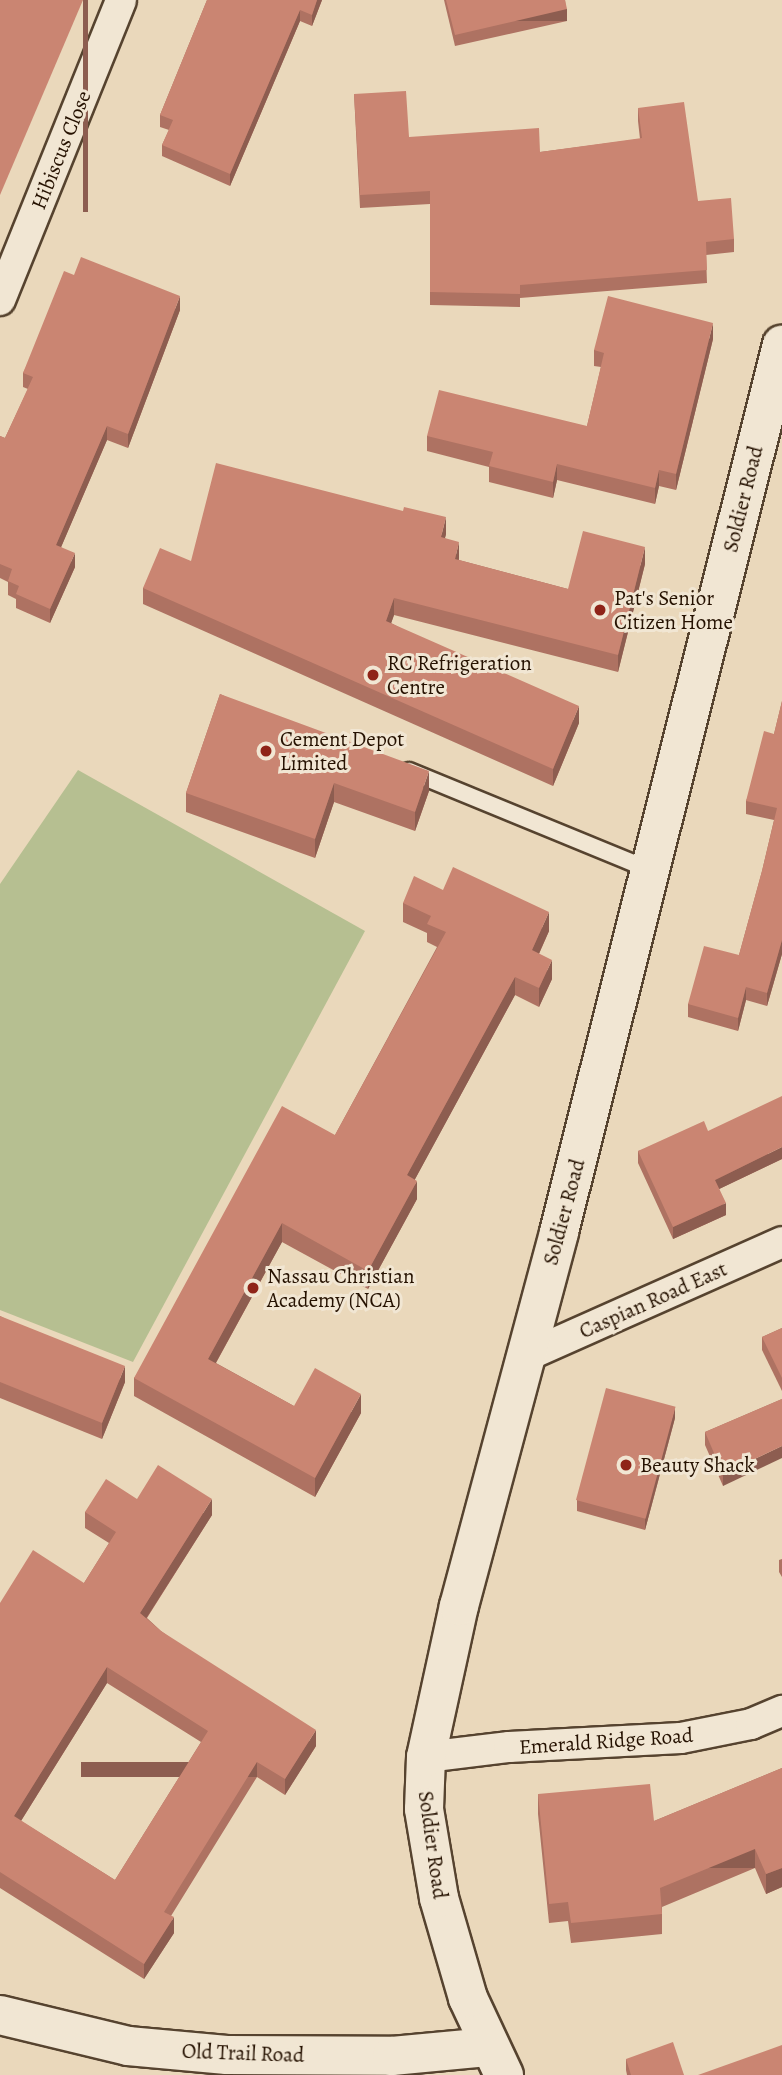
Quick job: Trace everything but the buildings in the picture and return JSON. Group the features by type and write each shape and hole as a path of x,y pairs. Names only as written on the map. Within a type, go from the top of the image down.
{"main road":[{"name":"Soldier Road","path":"496,2061 468,1998 439,1898 424,1809 426,1757 458,1606 650,870 782,345"},
{"name":"Old Trail Road","path":"5,2024 128,2046 227,2055 392,2056 496,2061"}],"street":[{"name":"Hibiscus Close","path":"0,300 121,0"},
{"name":"Caspian Road East","path":"524,1357 782,1242"},
{"name":"Emerald Ridge Road","path":"426,1757 509,1747 681,1738 751,1724 782,1711"}],"lane":[{"path":"386,762 650,870"}],"green space":[{"path":"78,770 365,931 133,1362 0,1310 0,884"}],"place":[{"name":"Pat's Senior Citizen Home","path":"600,610"},
{"name":"RC Refrigeration Centre","path":"373,675"},
{"name":"Cement Depot Limited","path":"266,751"},
{"name":"Nassau Christian Academy (NCA)","path":"253,1288"},
{"name":"Beauty Shack","path":"626,1465"}]}
